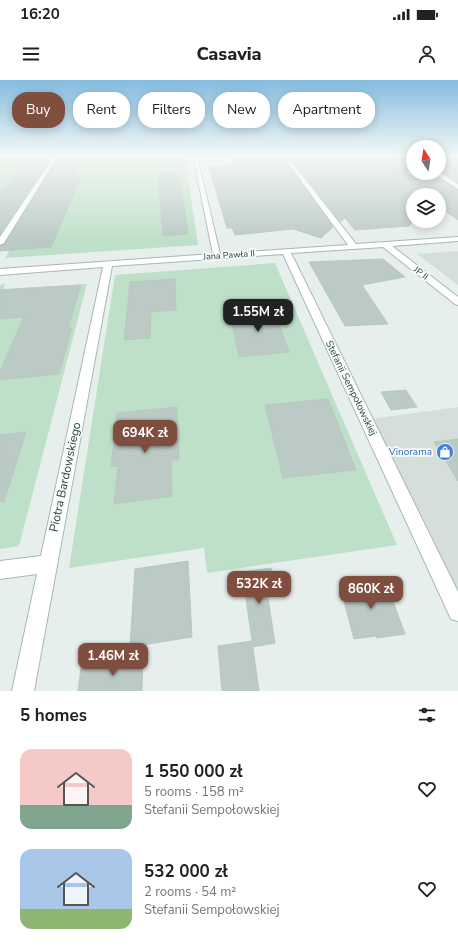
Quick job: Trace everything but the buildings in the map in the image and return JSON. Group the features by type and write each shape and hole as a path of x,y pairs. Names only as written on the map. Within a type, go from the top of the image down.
{"street":[{"path":"0,242 37,185"},
{"path":"201,185 217,256"},
{"path":"307,185 353,246"},
{"name":"Jana Pawła II","path":"0,272 458,239"},
{"name":"JP II","path":"384,244 458,302"},
{"name":"Stefanii Sempołowskiej","path":"286,251 458,612"},
{"name":"Piotra Bardowskiego","path":"23,691 108,264"},
{"path":"0,570 48,564"}],"shaded area":[{"path":"458,251 458,285 417,254"},
{"path":"458,407 458,615 364,420"}],"green space":[{"path":"0,185 26,185 0,221"},
{"path":"49,185 189,185 198,245 5,258"},
{"path":"275,263 397,545 207,573 204,548 69,568 115,275"},
{"path":"5,284 3,289 87,284 19,546 0,549 0,285"}],"place":[{"name":"Vinorama","path":"445,452"}]}
